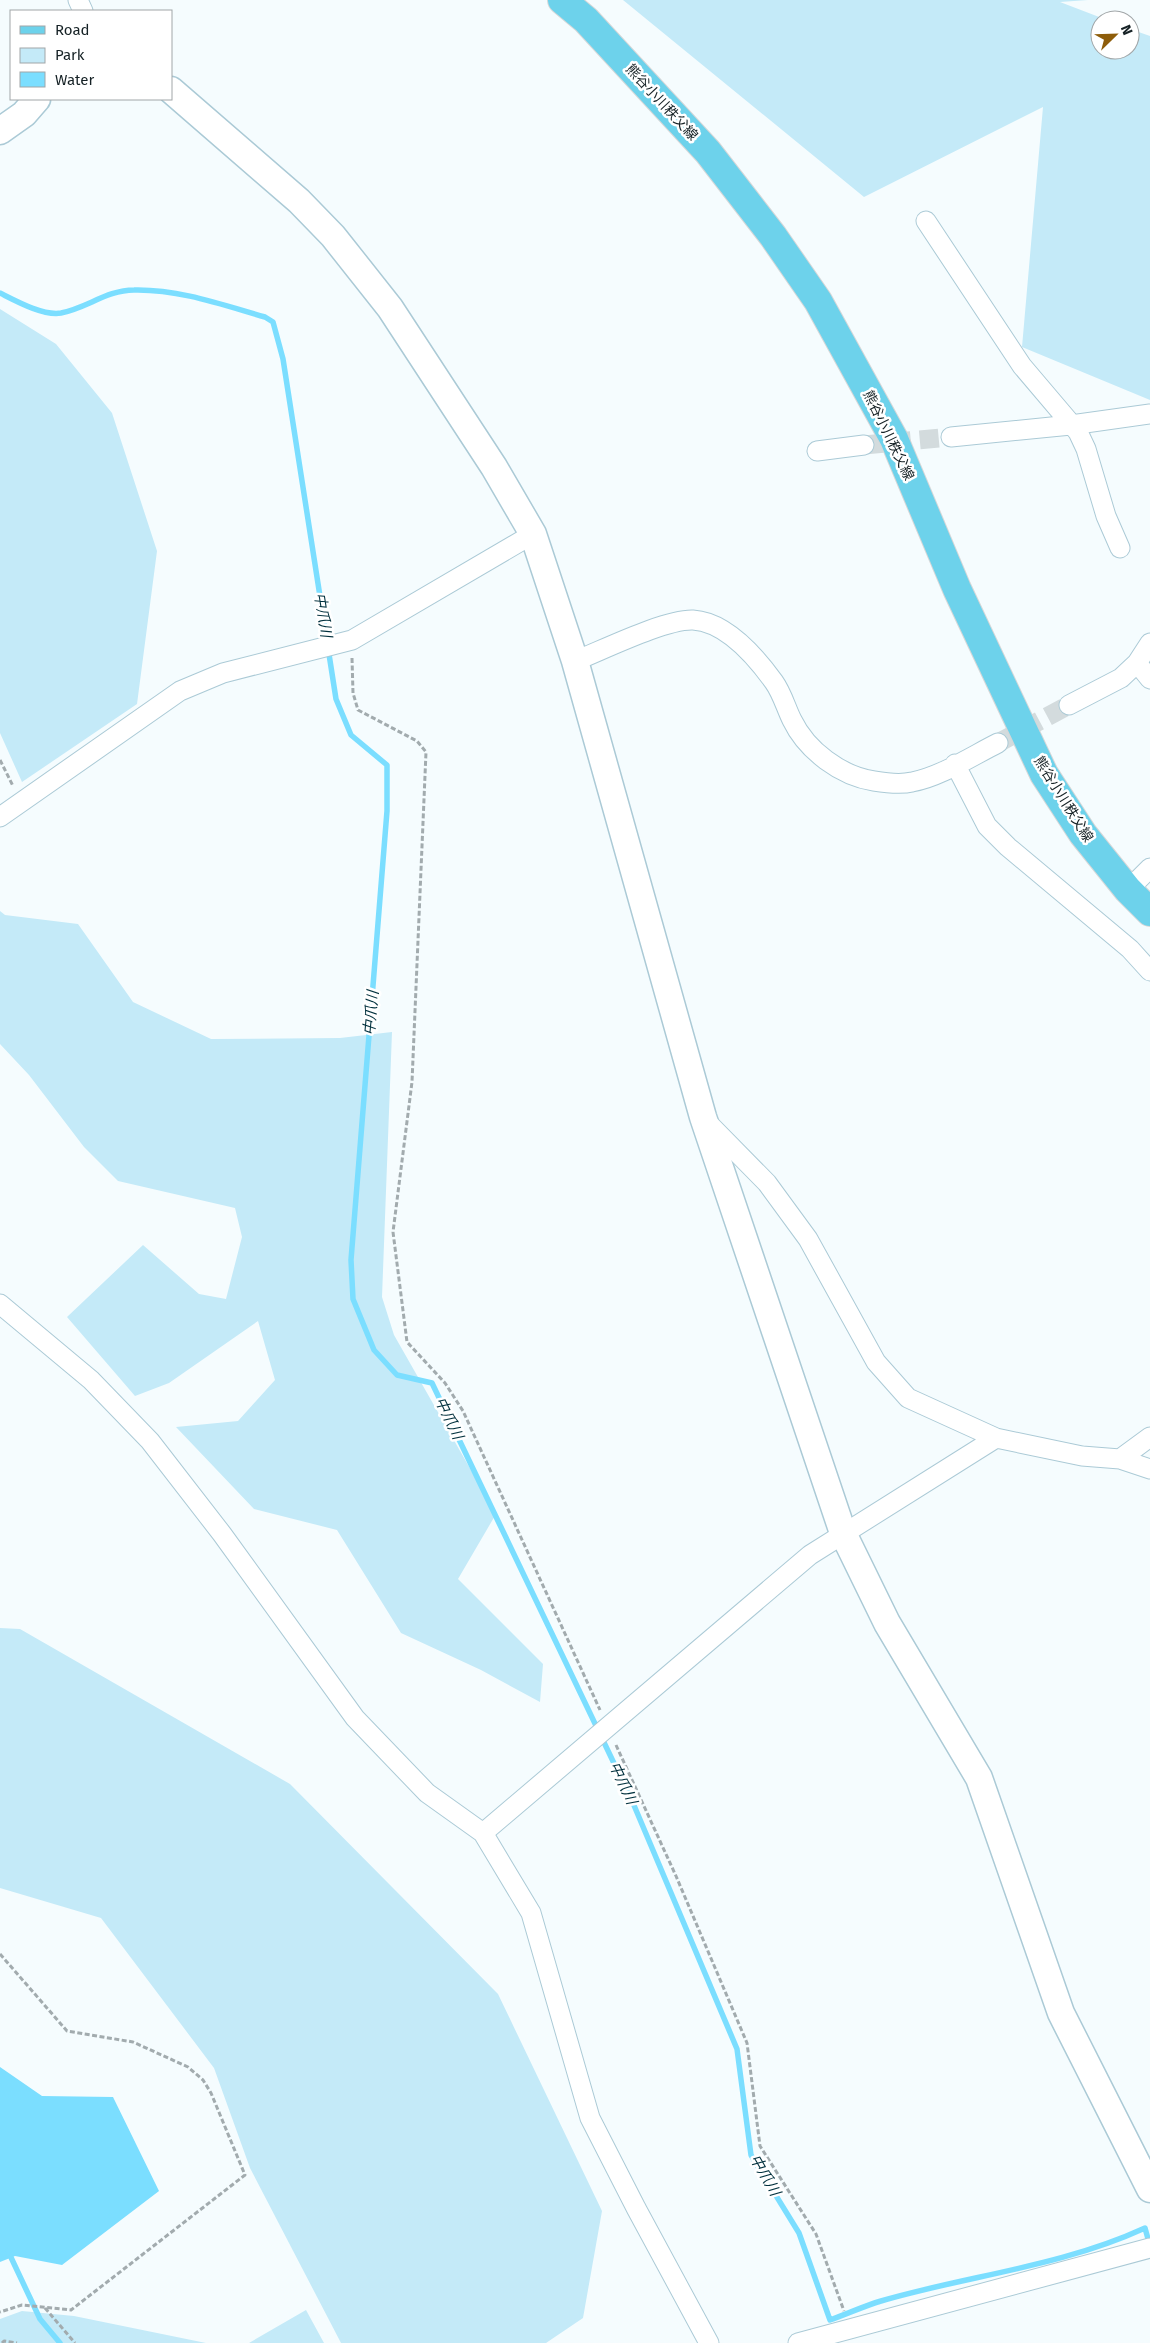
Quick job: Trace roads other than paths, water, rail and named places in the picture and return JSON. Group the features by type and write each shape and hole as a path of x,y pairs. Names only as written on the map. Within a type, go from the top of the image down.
{"main road":[{"name":"熊谷小川秩父線","path":"562,0 586,20 708,152 774,236 818,301 894,439 958,590 1044,774 1083,834 1128,890 1150,912"}],"street":[{"path":"172,91 299,201 334,236 390,308 494,467 533,534 575,661 703,1117 843,1532 887,1623 979,1778 1061,2013 1150,2189"},
{"path":"0,131 24,114 36,100"},
{"path":"926,221 1022,366 1071,425 1086,449 1106,516 1120,548"},
{"path":"951,437 1071,425 1150,414"},
{"path":"817,451 864,445"},
{"path":"0,817 180,691 223,673 352,640 533,534"},
{"path":"575,661 664,625 692,620 718,626 743,645 775,683 793,723 816,751 838,770 864,780 910,783 925,779 998,743"},
{"path":"1069,704 1121,678 1137,663 1150,643"},
{"path":"1137,663 1150,680"},
{"path":"955,764 987,826 1008,847 1130,949 1150,971"},
{"path":"1128,890 1150,868"},
{"path":"703,1117 767,1183 808,1238 876,1362 908,1398 996,1438 1082,1456 1120,1459 1150,1469"},
{"path":"0,1304 91,1380 150,1441 222,1534 356,1718 427,1793 483,1833 531,1913 590,2118 652,2239 709,2343"},
{"path":"1120,1459 1150,1437"},
{"path":"483,1833 810,1555 843,1532 996,1438"},
{"path":"798,2343 1150,2248"}],"water":[{"path":"0,2067 42,2096 113,2097 159,2191 62,2265 15,2256 0,2262"}],"waterway":[{"name":"中爪川","path":"0,293 30,307 46,312 61,313 115,293 151,290 217,303 265,317 273,322 283,359 336,699 351,735 387,765 387,811 351,1260 353,1299 374,1350 397,1375 432,1383 633,1803 737,2049 751,2155 799,2233 830,2320 868,2305 914,2292 1080,2252 1145,2228 1150,2246"},
{"path":"8,2251 40,2319 60,2343"}],"tunnel":[{"path":"864,445 951,437"},
{"path":"998,743 1069,705"}]}
